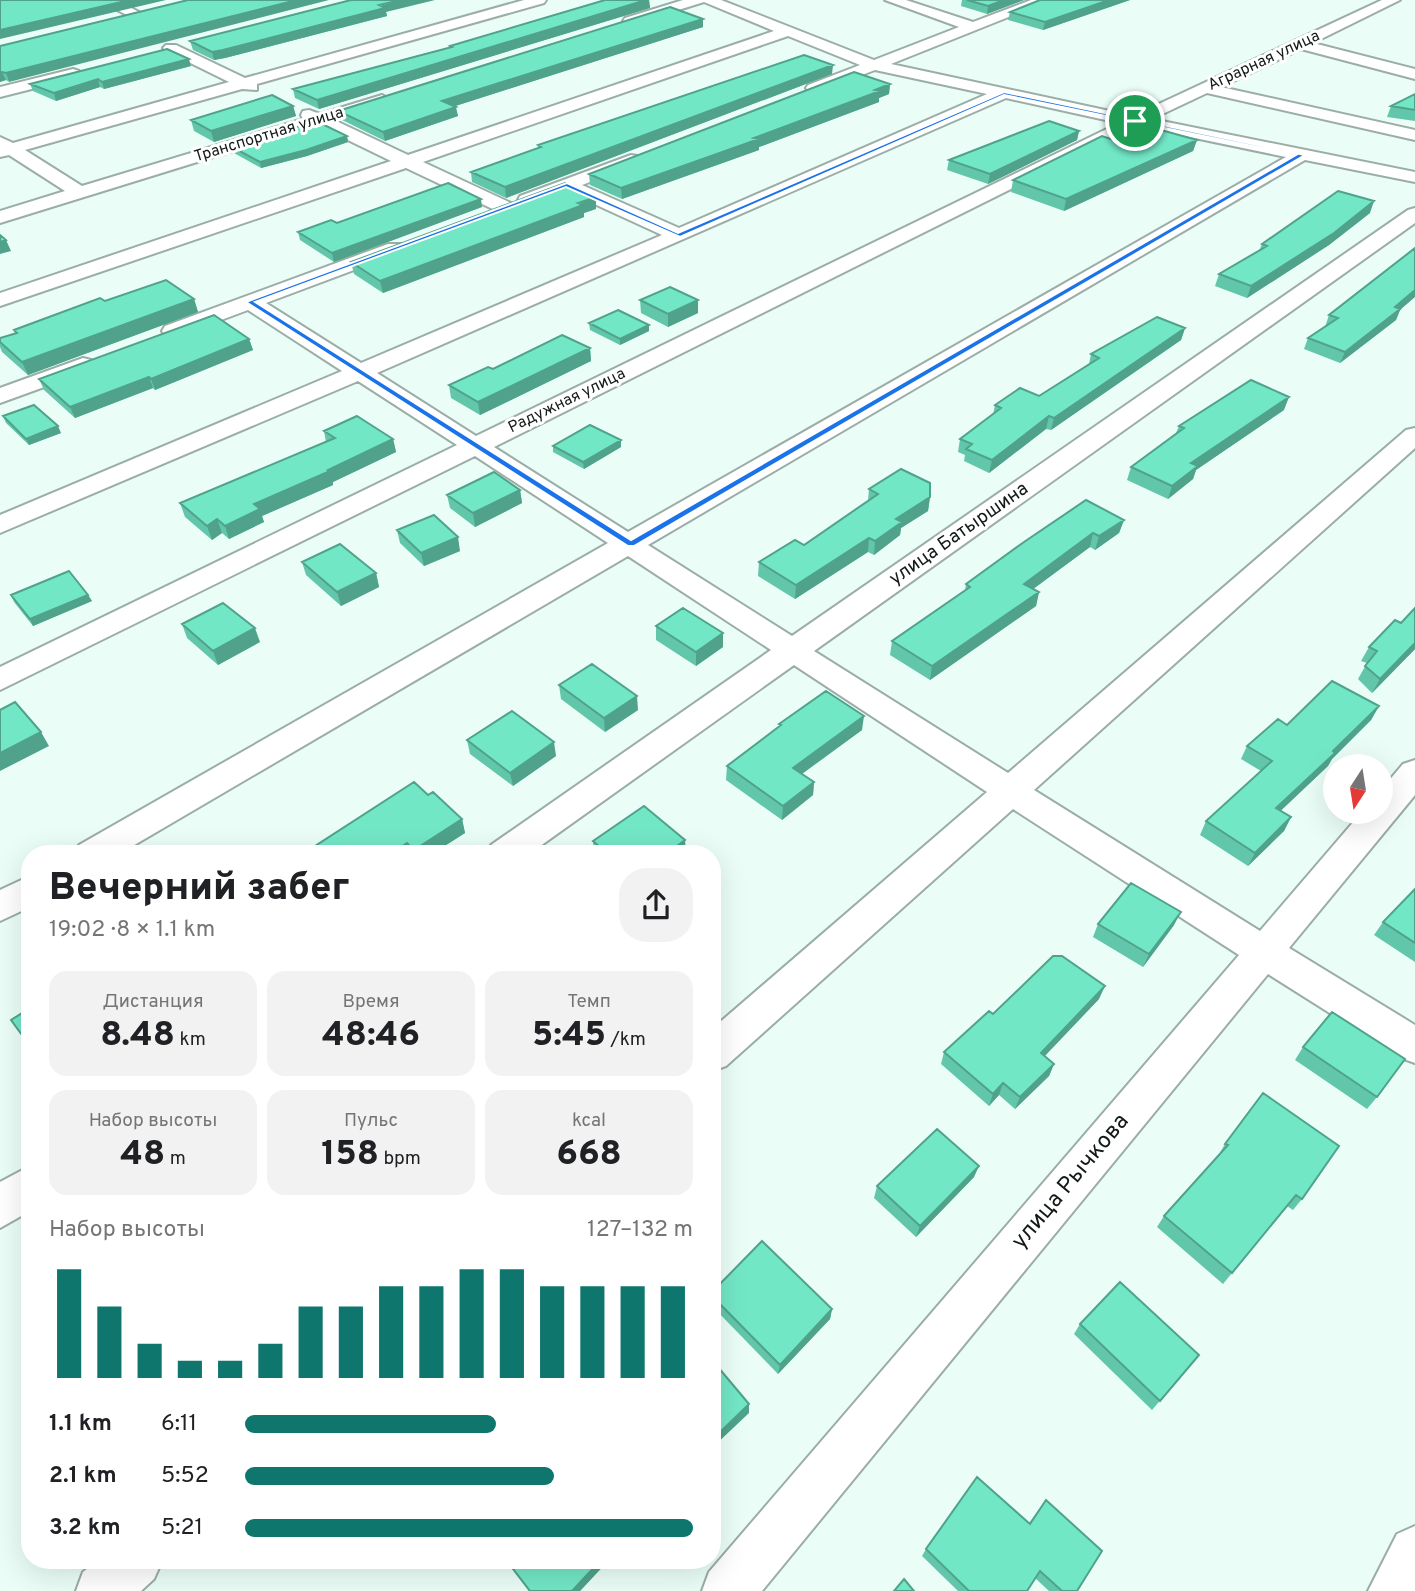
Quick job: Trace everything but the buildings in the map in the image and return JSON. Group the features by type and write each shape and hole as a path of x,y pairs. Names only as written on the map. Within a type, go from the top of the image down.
{"street":[{"path":"105,0 193,43 165,50 264,93"},
{"path":"4,147 539,0"},
{"path":"620,25 698,0"},
{"path":"709,0 873,65 1415,177"},
{"path":"892,0 973,27"},
{"path":"796,95 1044,0"},
{"name":"Аграрная улица","path":"1135,121 1393,0"},
{"path":"117,19 159,9"},
{"path":"0,300 789,31"},
{"path":"1299,44 1415,75"},
{"path":"0,92 92,69"},
{"path":"1205,88 1415,135"},
{"path":"0,525 1004,93"},
{"name":"Транспортная улица","path":"0,217 398,95"},
{"path":"297,109 506,208"},
{"name":"Радужная улица","path":"0,680 1135,121"},
{"path":"4,147 81,193"},
{"path":"480,217 643,155"},
{"path":"107,845 1302,155"},
{"path":"567,185 678,235"},
{"name":"улица Батыршина","path":"516,845 1415,214"},
{"path":"150,340 416,241"},
{"path":"249,302 477,445 1264,953 1415,1046"},
{"path":"0,396 100,358"},
{"path":"721,1046 1415,435"},
{"name":"улица Рычкова","path":"728,1591 1415,772"},
{"path":"0,907 21,895"},
{"path":"0,1207 21,1192"},
{"path":"1394,1591 1415,1552"},
{"path":"102,1591 127,1569"}],"route":[{"path":"1004,93 1135,121 1302,155 943,360 631,544 249,302 567,185 678,235 1004,93"}]}
